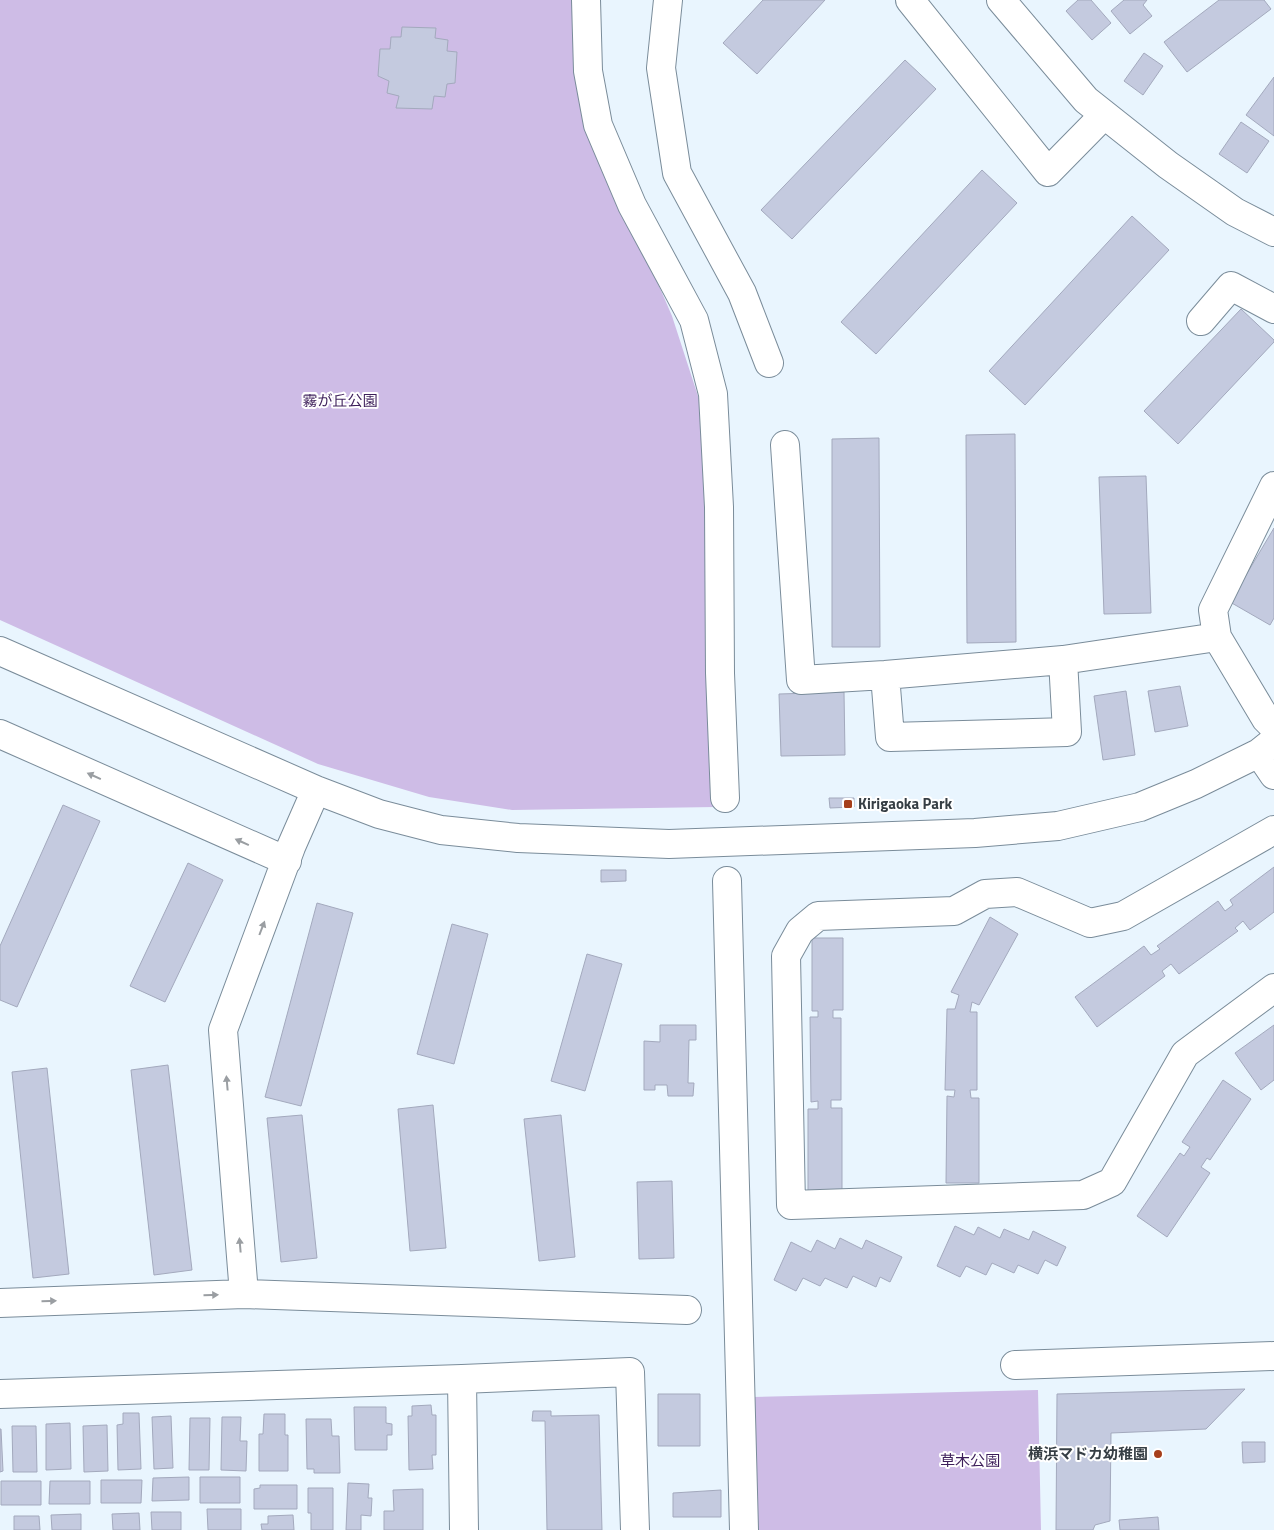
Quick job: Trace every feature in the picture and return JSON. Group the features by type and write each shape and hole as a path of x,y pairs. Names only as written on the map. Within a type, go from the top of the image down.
{"street":[{"path":"586,0 588,71 598,125 632,205 694,320 713,394 718,507 720,673 725,798"},
{"path":"668,0 661,68 676,173 742,293 769,363"},
{"path":"910,0 1048,172 1104,115"},
{"path":"1000,0 1086,100 1168,165 1235,212 1274,232"},
{"path":"1201,321 1231,286 1274,309"},
{"path":"785,445 801,680 1063,660 1217,637"},
{"path":"1274,486 1213,610 1217,637 1266,719 1274,727"},
{"path":"0,651 316,790 379,814 441,830 518,838 669,844 975,833 1058,826 1140,808 1196,784 1266,747 1274,775"},
{"path":"885,675 890,737 1067,732 1063,660"},
{"path":"0,734 287,861"},
{"path":"244,1294 223,1030 291,847 316,790"},
{"path":"1274,830 1123,916 1090,923 1017,892 985,894 954,911 818,916 800,931 786,956 791,1205 1083,1195 1112,1182 1185,1054 1274,988"},
{"path":"727,881 744,1530"},
{"path":"0,1303 244,1294 688,1310"},
{"path":"1015,1365 1274,1356"},
{"path":"0,1394 630,1372 635,1530"},
{"path":"462,1379 464,1530"}],"green space":[{"name":"霧が丘公園","path":"0,0 584,0 625,207 672,316 709,430 716,807 512,810 429,797 318,764 0,620"},
{"name":"草木公園","path":"1038,1390 1041,1530 754,1530 752,1397"}],"building":[{"path":"763,0 825,0 757,74 723,43"},
{"path":"1078,0 1091,0 1111,23 1092,40 1066,11"},
{"path":"1124,0 1147,0 1143,5 1152,16 1130,34 1111,11"},
{"path":"1219,0 1264,0 1271,9 1187,72 1164,42"},
{"path":"402,27 436,28 435,38 448,40 447,51 457,52 455,83 447,84 445,97 434,96 432,109 396,108 399,96 387,93 389,81 378,76 380,49 390,49 391,37 401,37"},
{"path":"1144,53 1163,66 1143,95 1124,81"},
{"path":"905,60 936,89 792,239 761,210"},
{"path":"1274,77 1274,136 1246,115"},
{"path":"1241,122 1269,141 1247,173 1219,154"},
{"path":"982,170 1017,203 876,354 841,322"},
{"path":"1132,216 1169,250 1025,405 989,371"},
{"path":"1241,309 1274,342 1178,444 1144,411"},
{"path":"1015,434 1016,642 967,643 966,435"},
{"path":"879,438 880,647 832,647 832,439"},
{"path":"1146,476 1151,613 1104,614 1099,477"},
{"path":"1274,528 1274,618 1270,625 1230,602"},
{"path":"1180,686 1188,726 1155,732 1148,691"},
{"path":"1126,691 1135,755 1103,760 1094,696"},
{"path":"844,692 845,755 781,756 779,694"},
{"path":"829,798 854,798 854,807 830,808"},
{"path":"63,805 100,821 17,1007 0,1000 0,946"},
{"path":"188,863 223,880 165,1002 130,986"},
{"path":"1274,867 1274,912 1250,930 1243,921 1235,928 1238,931 1179,974 1171,964 1162,971 1165,976 1097,1027 1075,997 1144,946 1151,955 1160,949 1157,946 1218,901 1225,911 1233,905 1230,900"},
{"path":"601,870 626,870 626,881 601,882"},
{"path":"317,903 353,913 301,1106 265,1097"},
{"path":"990,917 1018,934 979,1005 972,1002 970,1012 977,1012 977,1090 970,1090 971,1098 979,1098 979,1183 946,1183 947,1096 954,1097 955,1090 945,1090 947,1009 955,1009 959,995 951,992"},
{"path":"452,924 488,934 454,1064 417,1054"},
{"path":"812,938 843,938 843,1010 833,1010 833,1018 841,1018 841,1100 831,1100 831,1108 842,1108 842,1191 808,1191 808,1109 818,1109 818,1101 811,1102 810,1017 818,1017 818,1011 812,1011"},
{"path":"587,954 622,964 585,1091 551,1081"},
{"path":"660,1025 696,1025 696,1040 689,1040 688,1083 694,1083 693,1096 668,1096 667,1085 655,1085 655,1090 644,1090 644,1041 660,1042"},
{"path":"1274,1025 1274,1080 1261,1090 1235,1053"},
{"path":"168,1065 192,1270 154,1275 131,1070"},
{"path":"47,1068 69,1274 33,1278 12,1072"},
{"path":"1223,1080 1251,1099 1210,1160 1207,1158 1201,1167 1210,1173 1167,1237 1137,1216 1180,1153 1184,1156 1190,1147 1182,1142"},
{"path":"433,1105 446,1248 410,1251 398,1109"},
{"path":"302,1115 317,1258 281,1262 267,1118"},
{"path":"561,1115 575,1257 539,1261 524,1119"},
{"path":"672,1181 674,1258 639,1259 637,1182"},
{"path":"955,1226 974,1235 978,1227 1000,1238 1004,1229 1029,1240 1033,1231 1066,1247 1057,1266 1045,1260 1038,1274 1018,1265 1014,1273 992,1263 986,1275 966,1266 960,1277 937,1266"},
{"path":"840,1238 862,1249 866,1240 902,1257 890,1282 880,1277 876,1287 853,1276 847,1288 825,1278 820,1286 803,1278 796,1291 774,1280 791,1242 811,1252 817,1240 835,1249"},
{"path":"1245,1389 1206,1429 1111,1433 1110,1521 1095,1525 1093,1530 1056,1530 1057,1394"},
{"path":"658,1394 700,1394 700,1446 658,1446"},
{"path":"431,1405 432,1415 436,1415 436,1455 432,1455 433,1469 409,1470 408,1416 412,1416 412,1406"},
{"path":"354,1407 386,1407 386,1423 392,1424 392,1435 387,1435 387,1450 355,1450"},
{"path":"533,1411 551,1411 551,1416 599,1415 602,1530 547,1530 545,1421 532,1421"},
{"path":"123,1413 139,1413 141,1469 118,1470 117,1425 123,1424"},
{"path":"264,1414 285,1414 285,1435 288,1435 288,1471 259,1471 259,1434 263,1434"},
{"path":"171,1416 173,1468 154,1469 152,1417"},
{"path":"222,1417 241,1417 240,1441 247,1441 246,1471 221,1470"},
{"path":"190,1418 210,1418 209,1470 189,1470"},
{"path":"306,1419 331,1419 332,1436 339,1436 340,1473 314,1473 314,1469 307,1469"},
{"path":"70,1423 71,1469 46,1470 46,1424"},
{"path":"107,1425 108,1471 84,1472 83,1426"},
{"path":"12,1426 36,1426 37,1472 13,1472"},
{"path":"0,1429 3,1471 0,1472"},
{"path":"1242,1442 1265,1442 1265,1462 1243,1463"},
{"path":"189,1477 189,1500 152,1501 153,1478"},
{"path":"200,1477 240,1477 240,1503 200,1503"},
{"path":"101,1480 142,1480 141,1503 101,1503"},
{"path":"1,1481 41,1481 41,1505 1,1505"},
{"path":"50,1481 90,1481 90,1504 49,1504"},
{"path":"348,1483 369,1484 368,1498 372,1498 371,1516 361,1515 361,1530 346,1530"},
{"path":"260,1485 297,1485 297,1509 254,1509 254,1489 260,1488"},
{"path":"308,1488 333,1488 333,1530 311,1530 311,1513 308,1513"},
{"path":"423,1489 423,1530 384,1530 384,1511 394,1511 393,1490"},
{"path":"721,1490 721,1517 673,1517 673,1493"},
{"path":"207,1509 241,1509 241,1530 208,1530"},
{"path":"151,1512 181,1512 181,1530 152,1530"},
{"path":"139,1513 140,1530 113,1530 112,1514"},
{"path":"81,1514 81,1530 52,1530 51,1515"},
{"path":"293,1515 294,1530 262,1530 261,1524 268,1524 268,1516"},
{"path":"14,1516 39,1516 40,1530 14,1530"},
{"path":"1158,1517 1159,1530 1120,1530 1119,1520"}],"place":[{"name":"Kirigaoka Park","path":"848,804"},
{"name":"横浜マドカ幼稚園","path":"1158,1454"}]}
